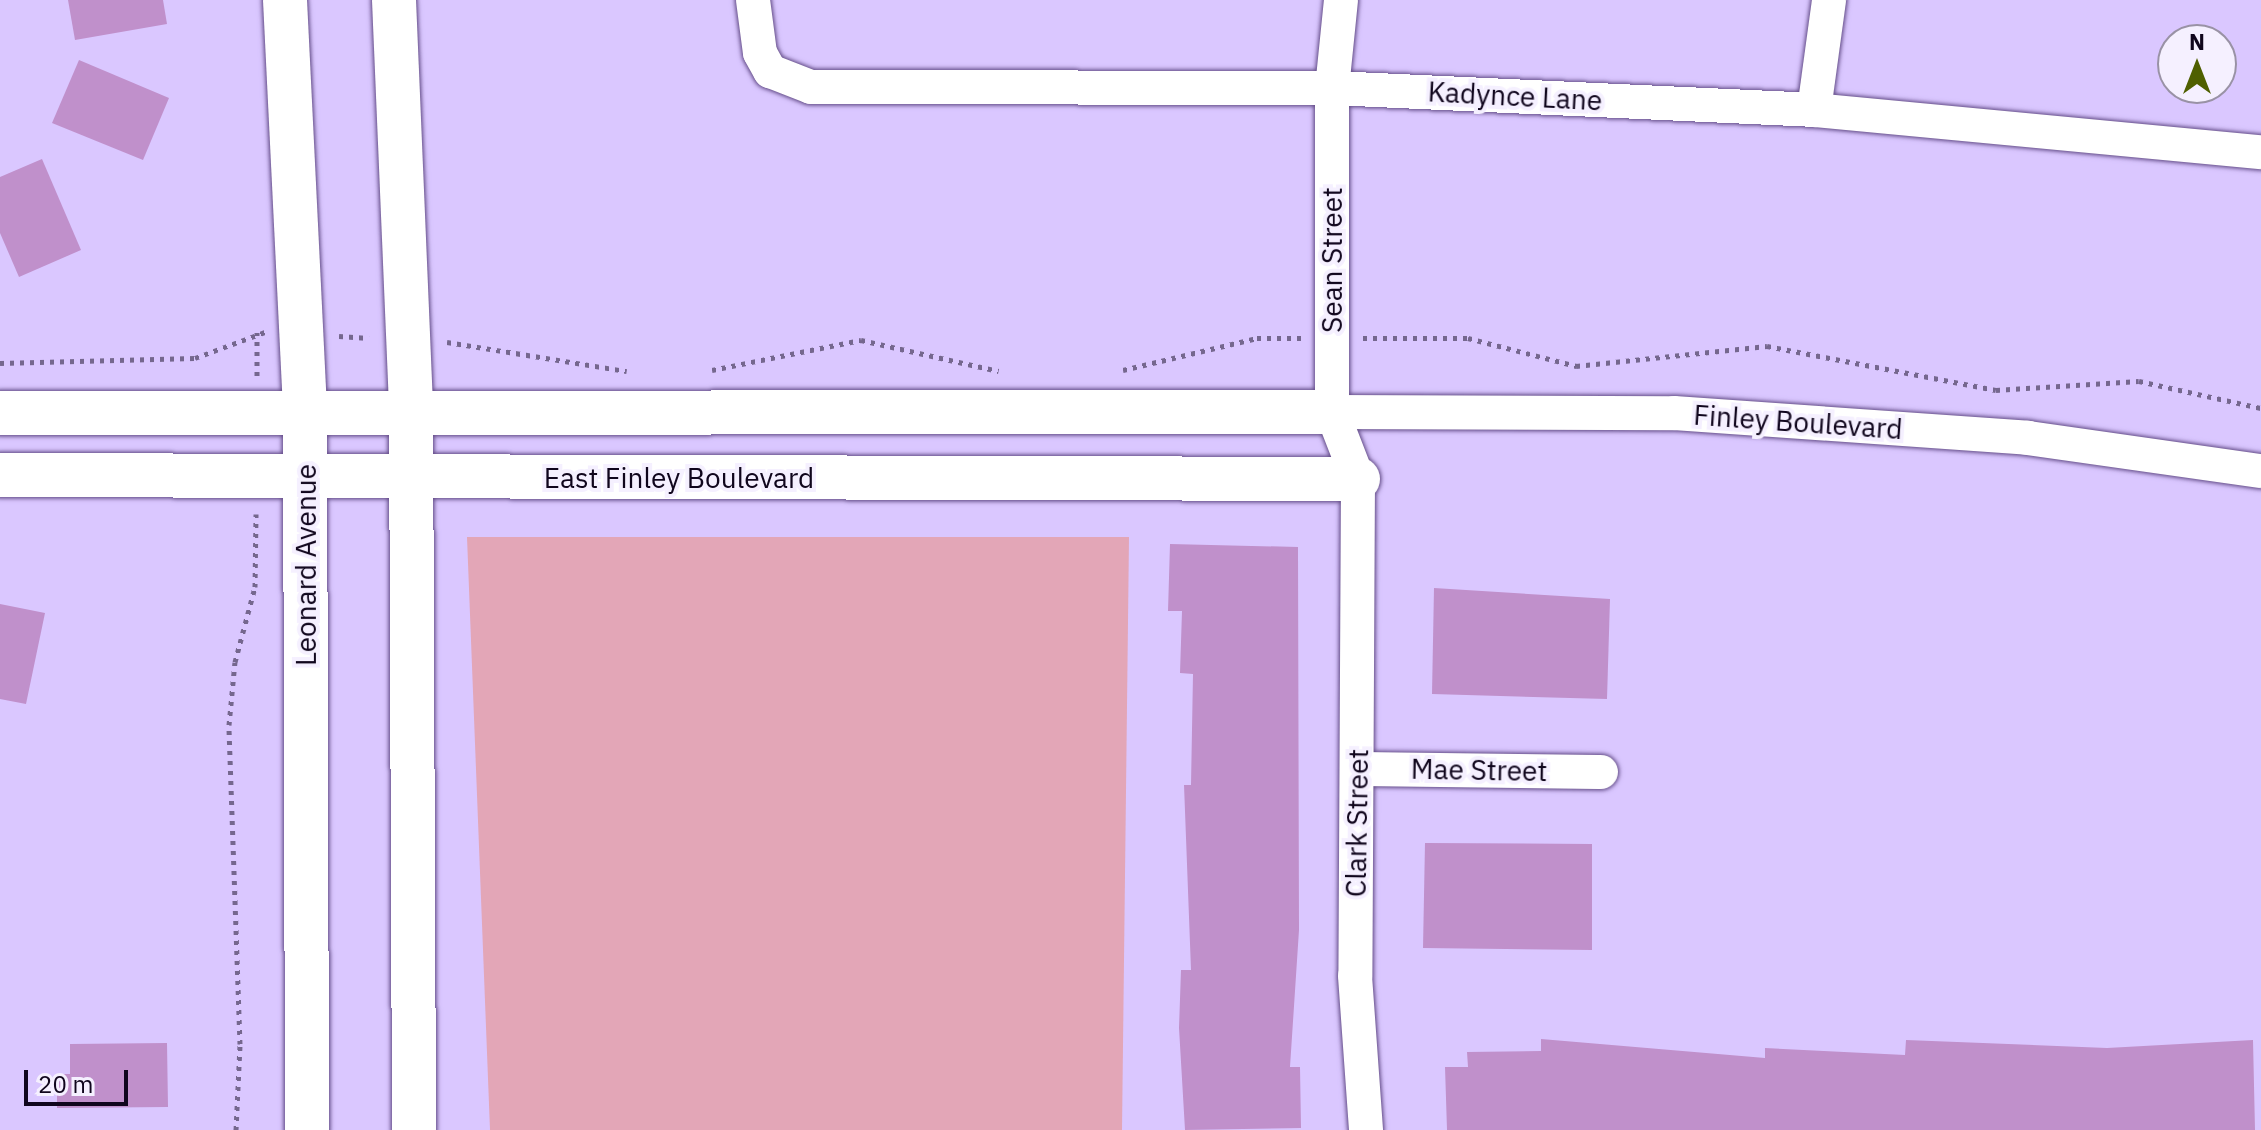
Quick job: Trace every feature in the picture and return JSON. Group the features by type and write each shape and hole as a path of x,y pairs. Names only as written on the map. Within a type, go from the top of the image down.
{"street":[{"name":"Leonard Avenue","path":"285,0 305,411 307,1130"},
{"path":"394,0 411,409 414,1130"},
{"name":"Kadynce Lane","path":"753,0 760,53 770,71 811,87 1332,88 1814,110 2261,152"},
{"name":"Sean Street","path":"1341,0 1332,88 1332,412 1358,497"},
{"path":"1814,110 1829,0"},
{"path":"0,413 411,409 1332,412"},
{"name":"Finley Boulevard","path":"1332,412 1674,413 2028,438 2261,471"},
{"name":"East Finley Boulevard","path":"0,475 411,477 1358,497"},
{"name":"Clark Street","path":"1358,497 1355,976 1366,1130"},
{"name":"Mae Street","path":"1358,769 1601,772"}],"path":[{"path":"256,412 257,332"},
{"path":"0,363 195,358"},
{"path":"236,1130 240,1044 229,725 235,662 255,587 256,477"}],"shaded area":[{"path":"467,537 1129,537 1122,1130 490,1130"}],"building":[{"path":"68,0 163,0 167,24 75,40"},
{"path":"79,60 169,98 143,160 52,123"},
{"path":"42,159 81,250 19,277 0,233 0,177"},
{"path":"1170,544 1298,547 1299,930 1290,1067 1300,1067 1301,1128 1185,1130 1179,1028 1181,970 1191,970 1184,785 1191,785 1193,674 1180,673 1182,611 1168,611"},
{"path":"1434,588 1610,599 1607,699 1432,694"},
{"path":"0,604 45,613 26,704 0,699"},
{"path":"1425,843 1592,844 1592,950 1423,948"},
{"path":"1541,1039 1765,1058 1765,1048 1905,1055 1906,1040 2107,1048 2253,1040 2255,1130 1447,1130 1445,1067 1468,1067 1467,1052 1541,1051"},
{"path":"167,1043 168,1107 57,1108 57,1074 70,1074 70,1044"}]}
